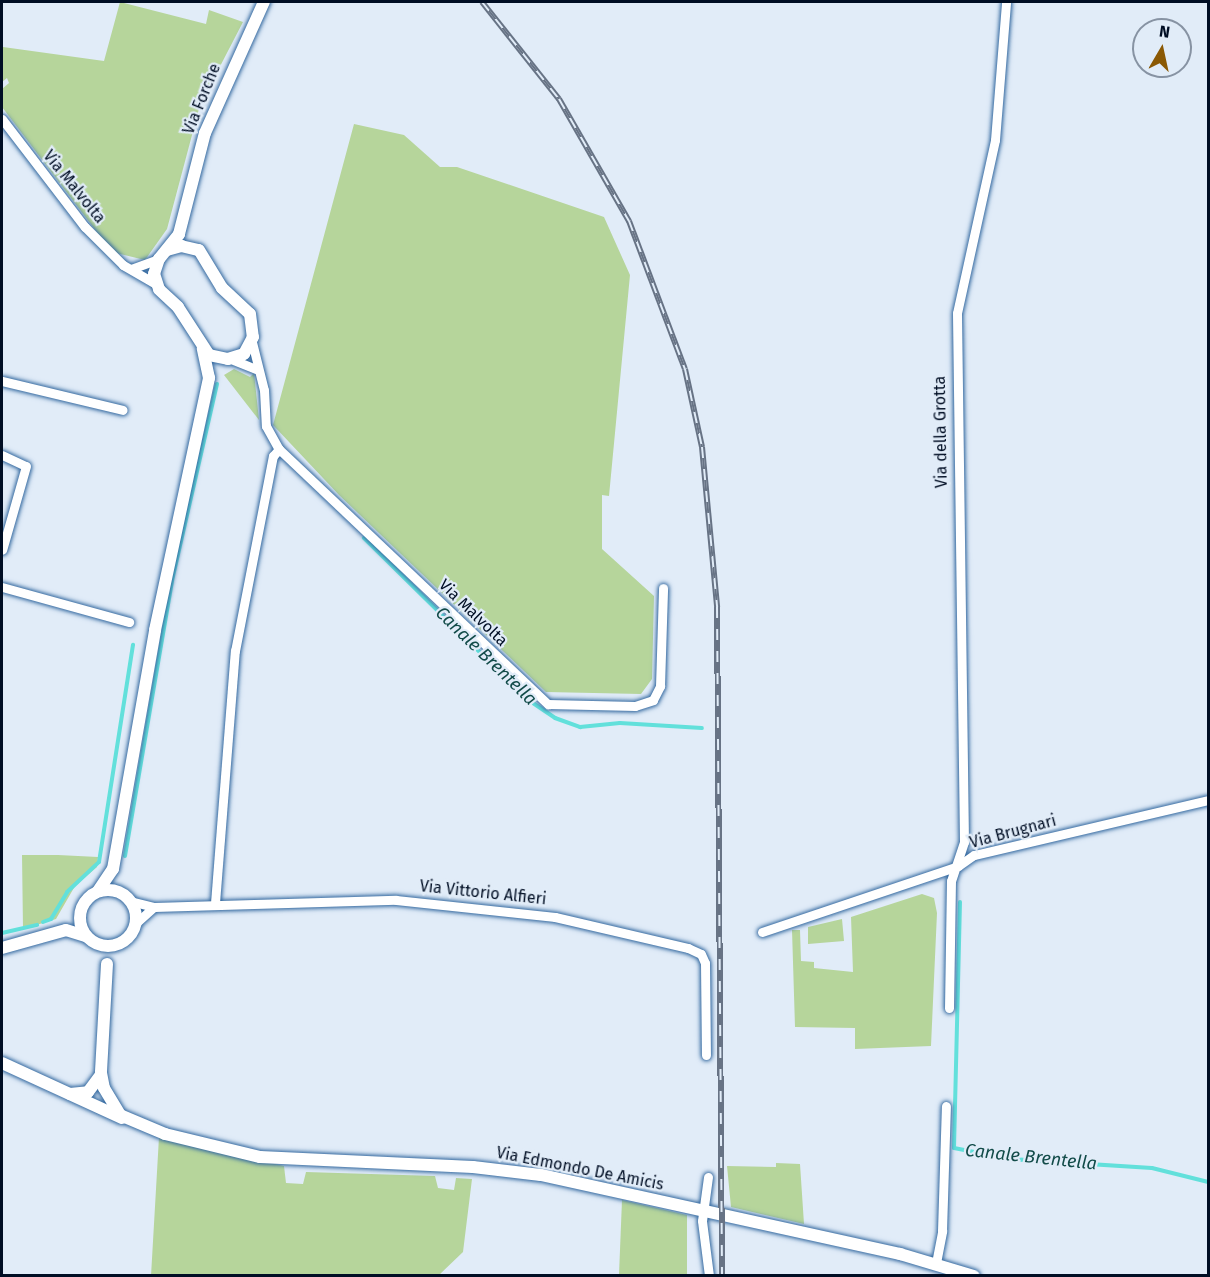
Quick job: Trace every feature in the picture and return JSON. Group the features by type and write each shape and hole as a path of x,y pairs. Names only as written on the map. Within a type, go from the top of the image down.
{"street":[{"name":"Via Forche","path":"163,254 186,214 205,133 264,2"},
{"name":"Via della Grotta","path":"949,1008 951,881 958,866 964,842 957,313 995,140 1006,2"},
{"name":"Via Malvolta","path":"2,119 85,227 129,268 156,284"},
{"name":"Via Forche","path":"186,214 196,248"},
{"path":"129,268 163,254 196,248 207,258 227,294 250,314 255,324 252,342 244,354 228,359 209,378"},
{"path":"66,930 113,869 155,630 209,378 202,348 186,317 156,284 163,254"},
{"name":"Via Malvolta","path":"252,342 256,369 264,390 266,426 279,449 553,706 635,706 653,700 660,686 663,588"},
{"path":"202,348 213,357 228,359 256,369"},
{"path":"2,381 123,410"},
{"path":"215,903 235,651 273,456 279,449"},
{"path":"2,455 26,466 2,550"},
{"path":"2,587 129,622"},
{"name":"Via Brugnari","path":"762,932 958,866 974,855 1209,800"},
{"path":"113,869 128,898 136,923"},
{"path":"98,891 128,898"},
{"name":"Via Vittorio Alfieri","path":"128,898 154,908 215,903 396,900 555,917 688,948 701,954 705,963 706,1055"},
{"path":"139,1124 115,1110 101,1075 107,964 136,923 154,908"},
{"path":"81,909 90,939 107,964"},
{"path":"2,948 66,930 90,939 119,944"},
{"path":"104,1033 111,1089 126,1114 139,1124"},
{"name":"Via Edmondo De Amicis","path":"2,1064 139,1124 198,1144 260,1158 496,1169 704,1211 974,1275"},
{"path":"69,1094 88,1092 101,1075"},
{"path":"938,1267 942,1231 946,1106"},
{"path":"708,1177 704,1211 709,1275"}],"green space":[{"path":"120,2 206,24 209,10 243,22 200,105 167,229 145,260 112,252 2,107 2,89 9,83 7,78 2,82 3,47 104,61"},
{"path":"354,124 404,135 440,167 457,167 604,217 630,275 609,496 602,495 602,549 654,596 652,679 641,694 546,692 339,495 273,425"},
{"path":"234,369 250,377 254,373 259,420 224,375"},
{"path":"22,855 98,857 97,867 75,886 56,919 23,929"},
{"path":"922,894 934,898 937,913 931,1046 855,1049 855,1028 795,1027 792,930 800,930 801,961 814,962 814,968 853,972 851,917"},
{"path":"842,919 844,941 808,944 808,927"},
{"path":"159,1137 284,1166 286,1183 303,1184 306,1172 435,1176 438,1188 454,1190 456,1178 472,1179 463,1252 439,1275 151,1276"},
{"path":"776,1163 800,1164 804,1224 731,1207 727,1166 776,1167"},
{"path":"622,1200 687,1215 687,1275 619,1275"}],"waterway":[{"path":"125,856 173,576 217,384"},
{"name":"Canale Brentella","path":"364,538 527,699 555,718 580,727 620,723 702,728"},
{"path":"43,922 51,919 67,892 99,862 133,645"},
{"name":"Canale Brentella","path":"960,902 954,1148 1010,1159 1152,1168 1208,1182"},
{"path":"2,933 37,925"}],"railway":[{"path":"482,2 559,99 629,221 685,369 702,447 717,607 722,1276"}]}
